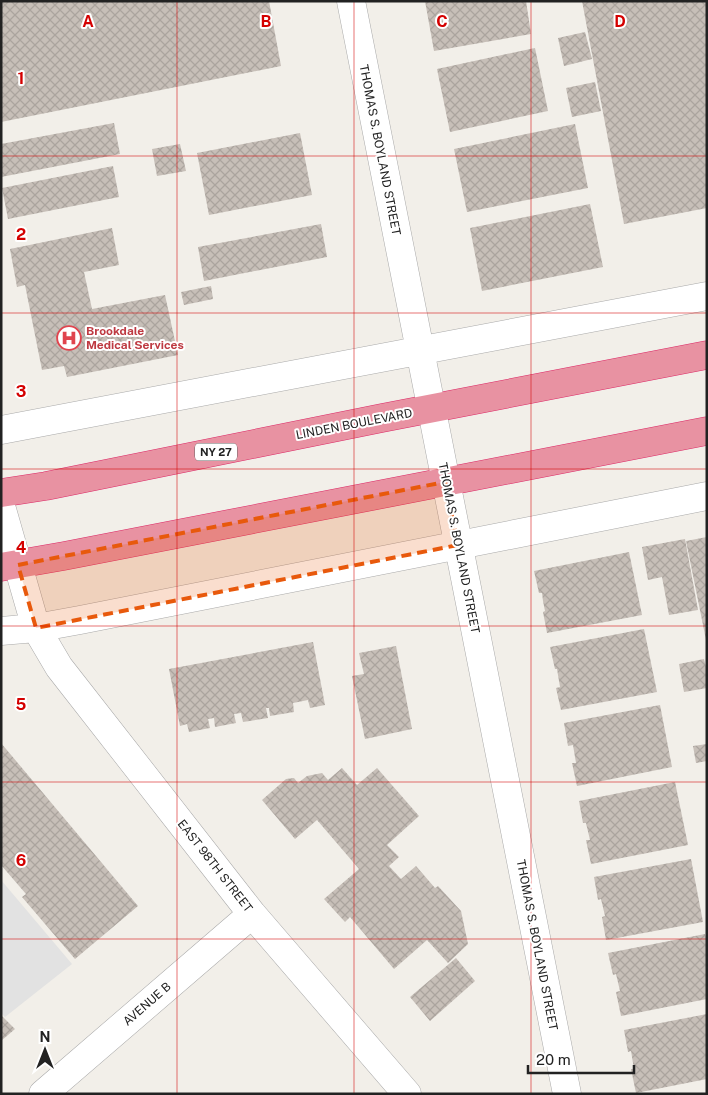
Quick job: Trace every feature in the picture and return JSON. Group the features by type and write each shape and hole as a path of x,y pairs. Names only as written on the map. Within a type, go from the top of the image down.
{"highway":[{"name":"LINDEN BOULEVARD","path":"1,493 56,484 707,355"},
{"path":"10,566 707,431"}],"street":[{"name":"THOMAS S. BOYLAND STREET","path":"351,1 567,1094"},
{"path":"1,430 707,296"},
{"path":"1,631 36,628 707,496"},
{"name":"EAST 98TH STREET","path":"1,506 10,566 36,628 59,667 252,914 407,1094"},
{"name":"AVENUE B","path":"43,1094 252,914"}],"highlighted area":[{"path":"445,482 458,545 36,628 18,565"}],"shaded area":[{"path":"1,880 72,964 5,1017 1,1013"}],"building":[{"path":"1,1 269,1 281,66 1,122"},
{"path":"425,1 526,1 531,34 434,51"},
{"path":"582,1 707,1 707,208 624,224"},
{"path":"585,32 592,59 564,66 558,38"},
{"path":"535,48 548,111 450,132 437,69"},
{"path":"595,82 601,111 572,117 566,88"},
{"path":"114,123 120,154 1,177 1,144"},
{"path":"575,124 588,188 467,212 454,149"},
{"path":"300,133 312,195 209,215 197,153"},
{"path":"180,144 186,171 157,176 152,149"},
{"path":"113,166 119,197 8,219 2,188"},
{"path":"590,204 603,267 482,291 470,228"},
{"path":"321,224 327,257 204,281 198,247"},
{"path":"112,228 119,265 84,272 92,309 165,295 178,355 67,377 64,366 42,370 25,285 17,287 10,249"},
{"path":"211,286 213,299 184,305 181,292"},
{"path":"707,537 707,640 706,640 686,541"},
{"path":"685,539 698,610 669,615 662,577 648,580 642,547"},
{"path":"629,552 642,615 547,633 542,593 539,593 534,571"},
{"path":"644,629 657,692 561,710 556,688 560,687 557,669 555,669 550,647"},
{"path":"313,642 325,705 310,708 308,700 293,703 294,712 270,716 269,708 266,708 268,718 243,722 241,713 234,714 236,723 215,727 214,718 208,719 210,728 189,732 187,724 180,726 169,669"},
{"path":"396,646 412,729 365,739 352,676 364,674 359,653"},
{"path":"704,659 707,671 707,688 684,692 679,664"},
{"path":"660,705 672,767 577,786 572,763 576,763 573,745 568,746 564,723"},
{"path":"1,743 138,906 75,959 22,897 26,894 1,865"},
{"path":"707,744 707,761 696,763 693,746"},
{"path":"342,768 357,785 377,768 419,816 387,845 399,857 389,866 401,879 416,866 435,888 438,886 461,911 468,944 448,963 427,940 394,969 350,917 345,922 324,899 359,869 317,820 295,839 262,800 286,779 294,778 298,783 307,776 322,773 328,780"},
{"path":"675,782 688,845 591,864 586,840 590,840 586,823 583,823 579,801"},
{"path":"691,859 703,922 606,940 602,917 605,916 601,899 598,900 594,877"},
{"path":"705,934 707,942 707,999 621,1016 616,992 620,991 616,974 613,975 608,953"},
{"path":"456,958 475,981 430,1021 410,997"},
{"path":"707,1014 707,1079 636,1093 631,1069 634,1069 631,1051 628,1052 624,1030"},
{"path":"1,1015 15,1029 1,1041"}],"place":[{"name":"Brookdale Medical Services","path":"69,338"}]}
